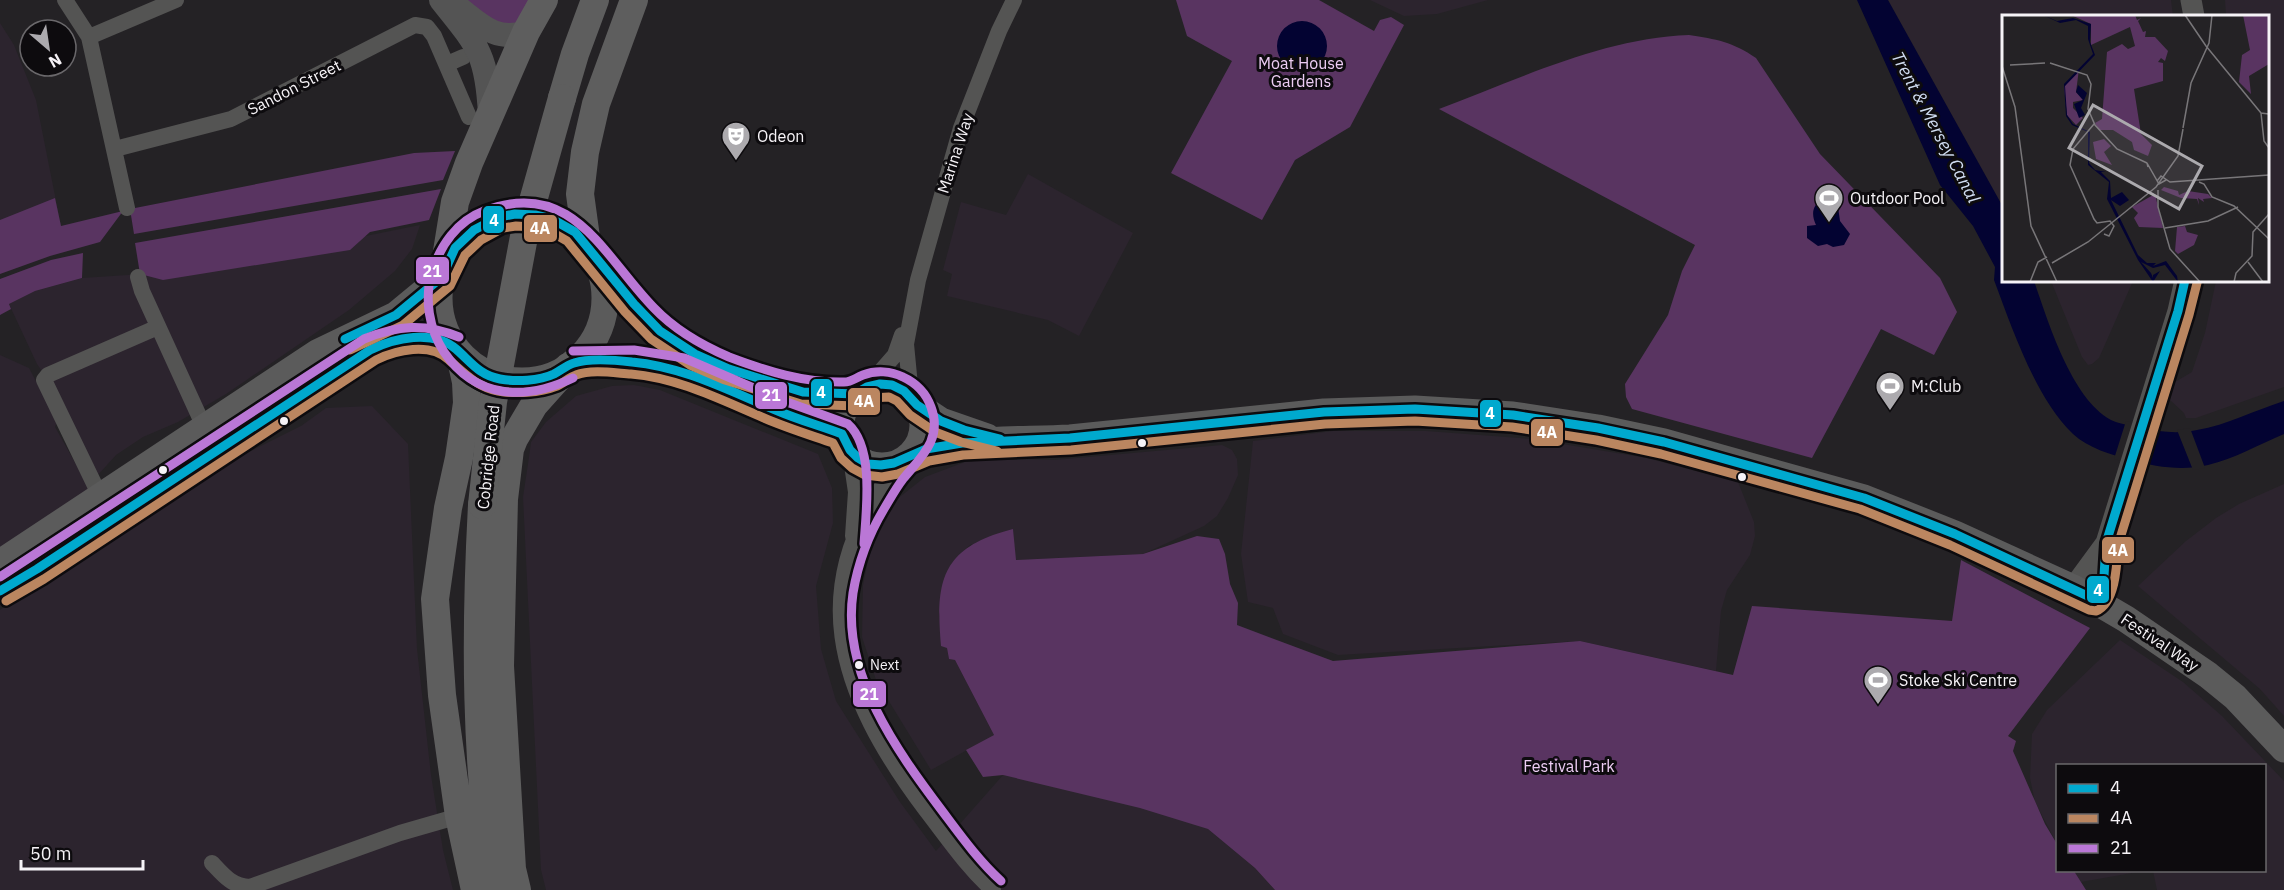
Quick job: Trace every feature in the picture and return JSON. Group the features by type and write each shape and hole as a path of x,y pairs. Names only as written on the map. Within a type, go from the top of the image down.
{"highway":[{"path":"443,273 454,202 479,116 544,0"},
{"name":"Cobridge Road","path":"495,890 486,835 478,687 478,572 482,506 494,402 524,237 575,54 595,0"},
{"path":"590,249 580,194 585,152 596,104 634,0"},
{"path":"458,352 466,382 468,402 448,508 435,599 442,695 459,816 475,890"},
{"path":"517,890 512,869 500,666 504,499 510,449 514,439 534,405 571,365"}],"main road":[{"path":"441,0 473,40 484,62 488,86 479,116"},
{"path":"448,0 492,32 508,36 526,32"},
{"path":"0,563 101,498 386,342 419,337 437,340 458,352 483,373 507,380 540,378 571,365 633,362 681,370 846,443 865,463 873,465 887,465 906,458 921,436 923,423 914,400 892,385 880,384 861,390 803,392 729,369 695,354 660,331 634,304 590,249 568,228 552,219 525,214 507,216 482,225 467,235 451,254 443,273 440,291 441,314 458,352"},
{"path":"571,365 593,342 605,311 606,292 603,277 590,249"},
{"path":"0,591 37,569 213,438 317,353 396,315 443,273"},
{"path":"846,443 841,419 845,405 861,390"},
{"name":"Festival Way","path":"914,400 941,421 997,439"},
{"name":"Festival Way","path":"906,458 946,445 997,439 1070,438 1323,412 1415,409 1513,415 1598,428 1664,442 1864,498 1955,534 2084,593 2208,675 2235,697 2284,749"}],"street":[{"path":"65,0 89,37 127,208"},
{"path":"89,37 176,0"},
{"name":"Marina Way","path":"914,400 906,344 911,312 933,224 961,128 999,31 1014,0"},
{"path":"2191,0 2194,15"},
{"name":"Sandon Street","path":"115,149 231,119 415,25 421,25 431,31 447,64 479,116"},
{"path":"447,64 463,57"},
{"path":"138,277 158,327 213,438"},
{"path":"2084,593 2106,543 2178,311 2185,282"},
{"name":"Marina Way","path":"861,390 895,355 911,312"},
{"path":"101,498 44,380 48,375 158,327"},
{"path":"846,443 856,492 852,543 840,601 841,635 847,665 871,725 915,795 969,867 993,890"},
{"path":"852,543 890,475 906,458"},
{"path":"213,863 227,879 237,886 250,887 400,833 459,816"}],"shaded area":[{"path":"1370,0 1488,0 1437,14 1404,16"},
{"path":"1888,0 2171,0 2173,15 2002,15 2002,205"},
{"path":"2225,0 2284,0 2284,387 2196,418 2186,418 2184,413 2170,400 2175,382 2192,372 2205,333 2216,282 2269,282 2269,15 2226,15"},
{"path":"0,23 18,55 18,78 27,78 36,100 61,226 0,245"},
{"path":"1028,174 1133,233 1079,336 1048,320 947,296 952,274 943,270 961,202 1006,215"},
{"path":"420,225 412,249 395,271 349,310 226,394 178,422 143,437 116,455 97,476 50,383 37,364 9,304 35,291 82,278 143,274 331,243"},
{"path":"2051,282 2133,282 2099,358 2088,365 2082,357"},
{"path":"0,355 29,368 57,421 55,427 91,491 0,548"},
{"path":"634,385 660,390 818,454 832,488 833,523 816,586 821,649 836,701 900,802 936,851 1003,775 1117,796 1208,829 1255,868 1275,890 546,890 541,870 523,497 531,442 546,422 576,396 612,386"},
{"path":"372,406 408,444 417,649 431,775 443,850 453,890 0,890 0,610 161,504 245,454 301,426 326,408"},
{"path":"1333,431 1426,431 1532,439 1647,458 1738,482 1754,522 1755,536 1750,555 1727,590 1721,611 1716,671 1580,641 1338,655 1283,634 1273,608 1248,602 1241,554 1253,441"},
{"path":"1222,445 1232,450 1237,459 1238,475 1217,516 1204,526 1143,554 1015,560 1013,530 970,545 956,558 946,573 949,659 955,660 994,735 931,770 876,680 862,637 863,585 868,561 884,517 896,500 925,477 965,462 994,459 1055,460"},
{"path":"2284,484 2284,716 2260,689 2138,586 2186,541 2216,518 2239,504"},
{"path":"2120,640 2183,682 2222,716 2284,781 2284,890 2157,890 2153,872 2266,872 2266,764 2056,764 2056,842 2035,802 2030,778 2032,734 2047,710"},
{"path":"2075,872 2137,872 2081,882"}],"green space":[{"path":"448,0 532,0 515,24 505,28"},
{"name":"Moat House Gardens","path":"1176,0 1319,0 1374,31 1380,20 1391,17 1404,25 1350,127 1295,160 1262,220 1171,173 1232,61 1187,36"},
{"path":"1689,35 1724,42 1756,58 1820,154 1940,278 1957,312 1934,355 1881,329 1812,458 1632,409 1626,397 1625,384 1668,315 1682,271 1695,245 1439,109 1531,73 1593,52 1657,38"},
{"path":"455,151 443,180 134,234 130,209 414,153"},
{"path":"441,189 429,220 370,232 350,250 163,280 140,274 135,243"},
{"path":"55,198 61,226 123,211 100,242 50,256 0,274 0,220"},
{"path":"83,253 82,278 35,291 9,304 11,309 0,315 0,279 51,260"},
{"name":"Festival Park","path":"1013,529 1016,560 1143,554 1197,536 1219,539 1225,554 1230,584 1238,603 1237,625 1333,661 1580,641 1733,675 1752,606 1952,621 1961,560 2090,628 2008,736 2016,741 2013,751 2045,824 2056,842 2056,872 2075,872 2086,890 1275,890 1255,868 1208,829 1140,808 1003,775 983,777 966,750 994,735 955,660 949,659 947,648 941,646 940,602 948,569 971,545"}],"water":[{"name":"Trent & Mersey Canal","path":"1857,0 1888,0 2002,205 2002,282 2034,282 2063,357 2084,395 2097,409 2111,420 2122,424 2156,431 2183,432 2219,425 2284,401 2284,434 2218,462 2198,467 2179,468 2150,465 2116,456 2079,439 2060,419 2036,383 1994,280 1995,267 1973,226 1940,185"},
{"path":"1302,21 1316,25 1323,32 1327,46 1323,60 1316,67 1302,71 1288,67 1281,60 1277,46 1281,32 1288,25"},
{"name":"Outdoor Pool","path":"1829,199 1838,207 1840,221 1850,234 1844,245 1818,246 1807,238 1807,226 1816,225 1813,214 1819,201"}],"pier":[{"path":"2126,421 2158,428 2146,467 2114,459"},
{"path":"2190,428 2205,468 2193,470 2177,430"}],"transit line":[{"name":"21","path":"573,378 537,390 502,391 486,387 471,379 457,368 444,352 435,334 429,313 428,293 432,272 445,244 458,228 474,215 515,203 541,204 563,213 583,227 601,245 662,316 689,336 729,357 771,371 829,382 847,382 868,373 888,372 908,379 923,393 929,402 934,418 932,438 923,455 893,494 865,549 853,593 852,623 856,653 864,682 891,737 957,830 1001,881"},
{"name":"4","path":"345,339 396,315 442,277 455,248 474,230 499,217 515,214 535,215 552,219 575,232 634,304 660,331 695,354 729,369 803,392 855,394 867,387 880,384 892,385 904,391 917,405 941,421 964,430 1000,439"},
{"name":"4A","path":"350,350 403,325 450,286 465,255 481,240 503,228 533,227 548,230 567,241 625,312 651,339 690,365 725,380 801,404 856,406 871,398 889,397 935,432 961,442 997,451"},
{"name":"4","path":"0,591 370,350 402,339 425,337 447,343 481,371 506,380 541,378 554,374 571,364 587,360 625,361 689,374 786,414 842,434 850,450 868,464 894,463 926,449 962,443 1070,438 1324,412 1415,409 1513,415 1598,428 1664,442 1864,498 1955,534 2094,599 2104,576 2106,543 2178,311 2185,282"},
{"name":"4A","path":"6,601 44,579 376,360 393,353 423,349 441,354 471,379 484,386 505,392 543,390 557,386 573,376 589,372 631,374 666,380 833,443 841,458 852,468 865,475 882,477 898,474 929,461 963,455 1071,450 1325,424 1415,421 1512,427 1596,440 1661,454 1860,509 1950,545 2089,610 2096,611 2108,600 2114,582 2118,545 2197,283"},
{"name":"21","path":"0,577 364,339 388,331 412,328 435,329 459,337"},
{"name":"21","path":"573,351 634,350 684,358 784,401 848,424 857,435 865,464 867,498 864,544"}],"place":[{"name":"Odeon","path":"736,162"},
{"name":"Outdoor Pool","path":"1829,224"},
{"name":"M:Club","path":"1890,412"},
{"name":"Next","path":"859,665"},
{"name":"Stoke Ski Centre","path":"1878,706"}]}
